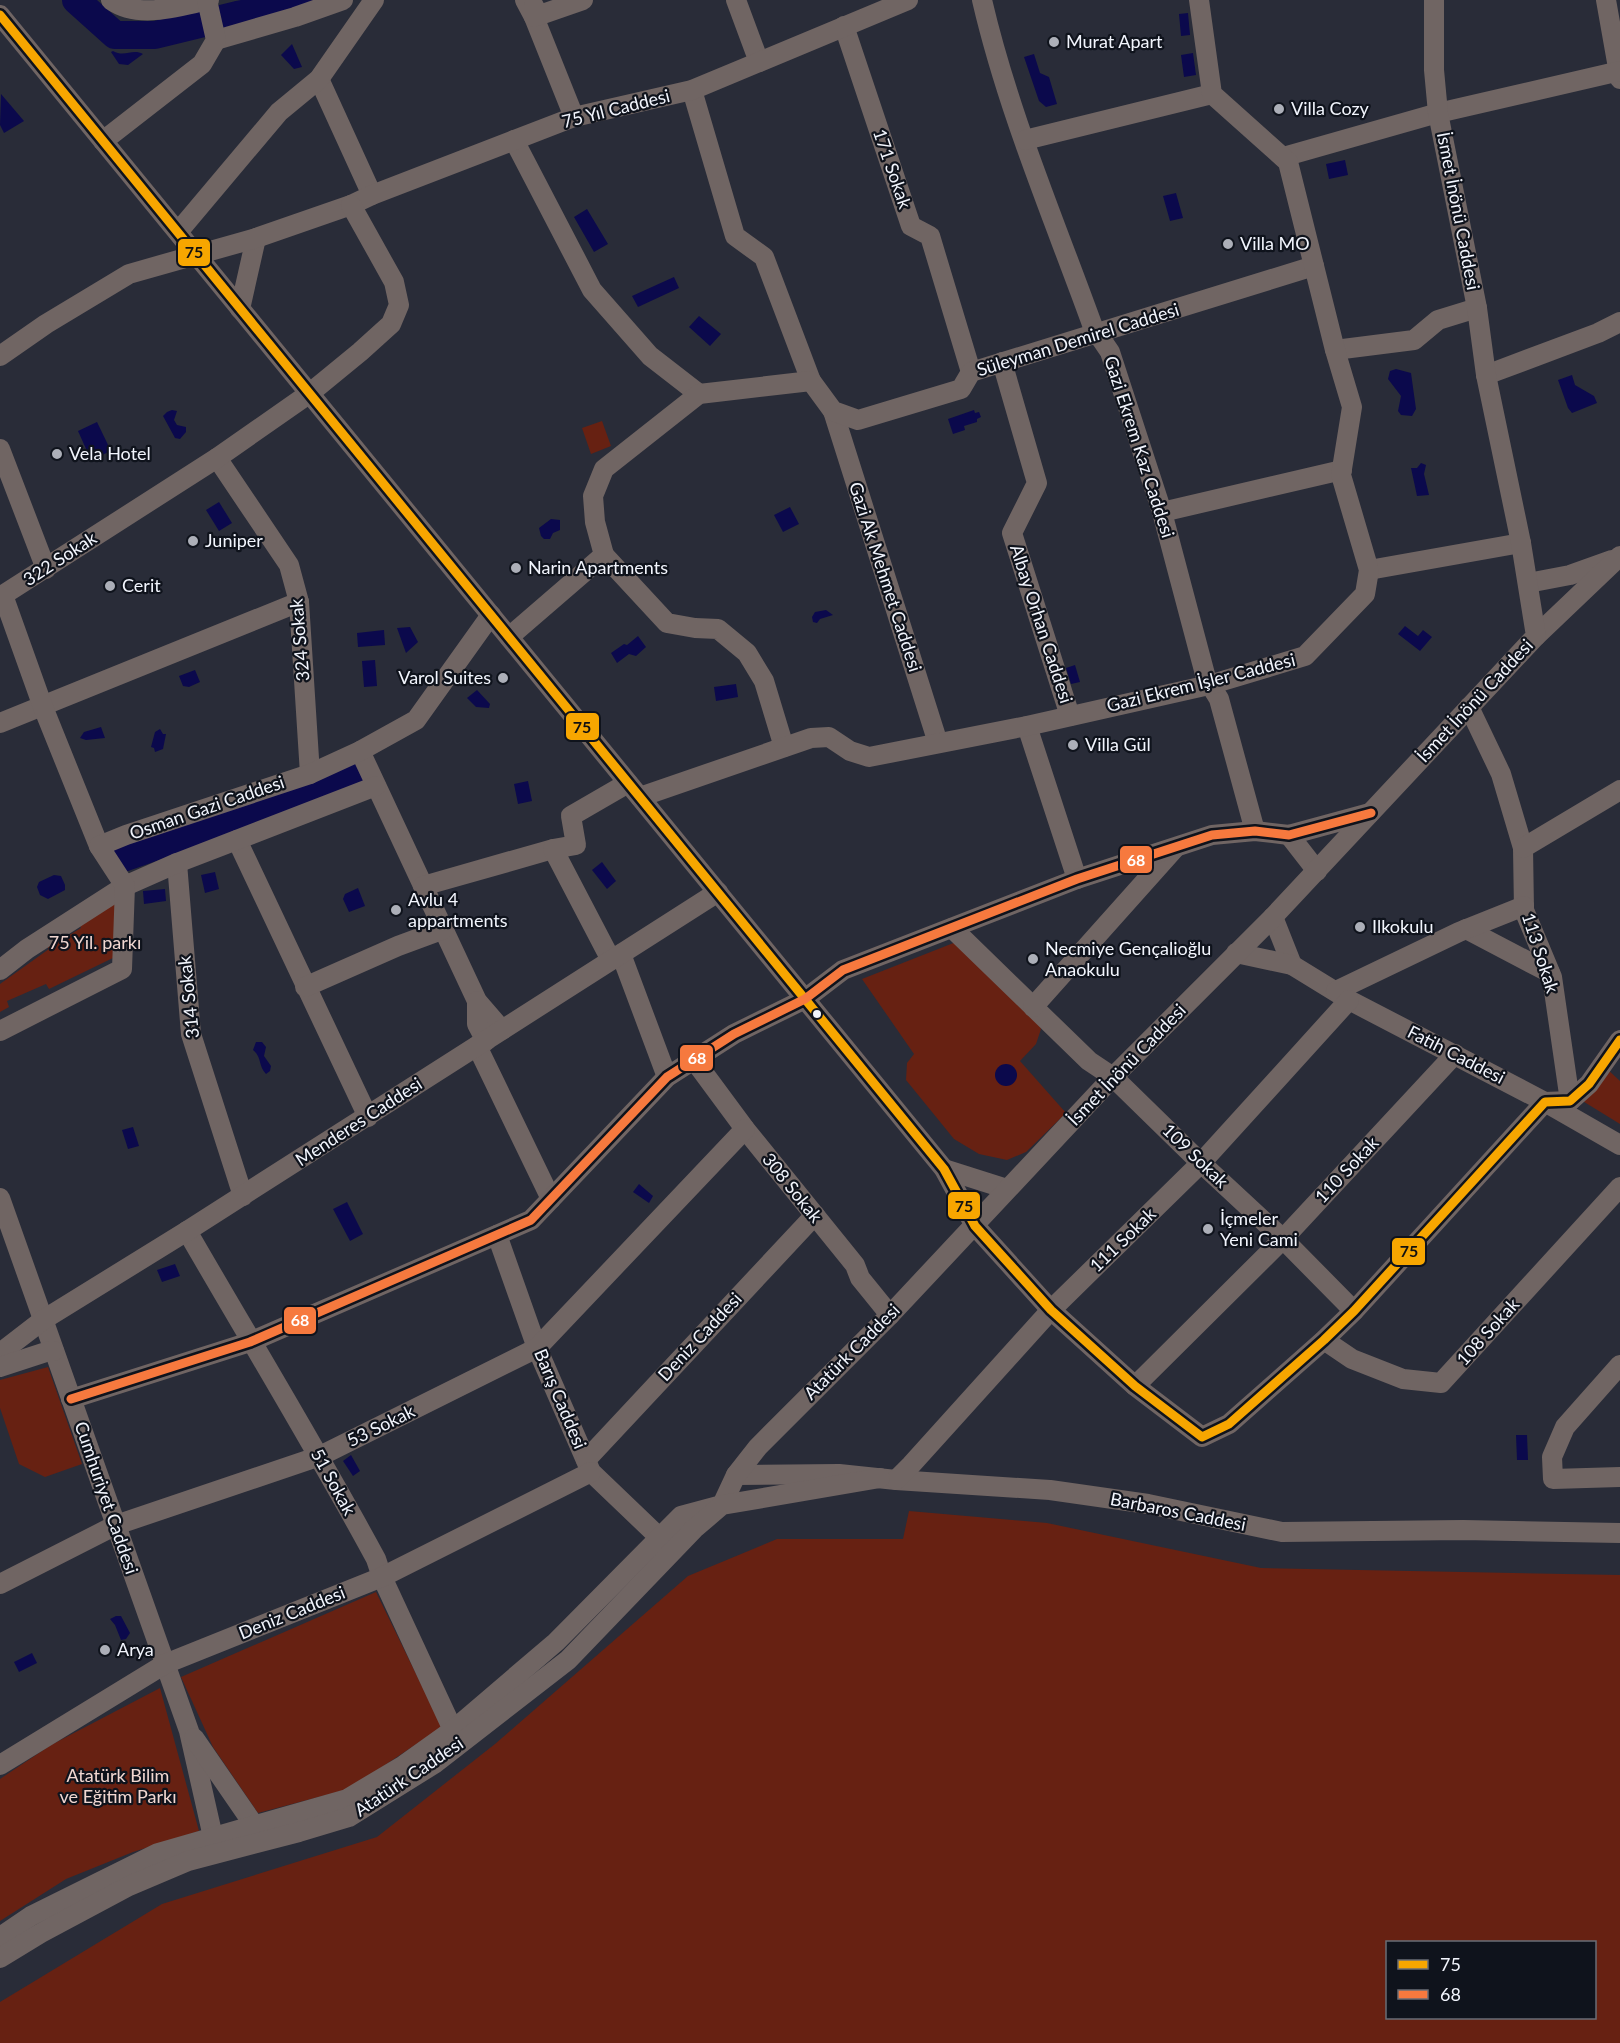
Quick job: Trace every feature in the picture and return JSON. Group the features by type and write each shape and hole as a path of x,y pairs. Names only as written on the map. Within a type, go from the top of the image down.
{"street":[{"path":"104,141 202,64 216,40 208,0 148,11 119,5 111,0"},
{"path":"216,40 343,0"},
{"path":"178,232 279,112 319,79 374,0"},
{"path":"573,117 531,6 583,0"},
{"path":"736,0 759,62"},
{"name":"75 Yıl Caddesi","path":"0,356 46,324 129,274 256,238 351,205 573,117 692,90 908,0"},
{"name":"Gazi Ekrem Kaz Caddesi","path":"982,0 988,27 1024,140 1093,327 1110,352 1162,512 1206,678 1219,699 1255,831"},
{"path":"1198,0 1212,94 1288,162 1335,350 1352,407 1341,475 1369,570 1521,543"},
{"name":"İsmet İnönü Caddesi","path":"992,1205 1113,1077 1274,917 1536,636 1521,543 1486,375 1477,308 1438,113 1434,70 1434,0"},
{"path":"1283,157 1438,113 1619,74 1606,0"},
{"path":"0,15 944,1169 975,1226 1052,1310 1135,1386 1202,1437 1229,1424 1324,1340 1354,1311 1545,1102 1570,1101 1589,1084 1620,1040"},
{"name":"171 Sokak","path":"844,26 911,226 930,236 971,372"},
{"path":"319,79 372,195"},
{"path":"692,90 735,236 764,257 812,381 833,411"},
{"path":"1024,140 1212,94"},
{"path":"514,140 592,290 650,356 699,394"},
{"path":"310,393 391,324 399,305 394,282 351,205"},
{"path":"240,309 256,238"},
{"name":"Süleyman Demirel Caddesi","path":"833,411 858,420 961,389 971,372 1314,266"},
{"path":"1335,350 1414,340 1438,320 1477,308"},
{"path":"1486,375 1598,333 1620,322"},
{"name":"Albay Orhan Caddesi","path":"1002,362 1037,483 1012,533 1070,716"},
{"path":"784,747 764,681 747,653 718,629 667,623 604,555 595,522 593,496 604,469 699,394 812,381"},
{"name":"322 Sokak","path":"99,846 43,707 3,595 217,458 310,393"},
{"name":"Gazi Ak Mehmet Caddesi","path":"833,411 938,743"},
{"path":"0,449 46,568"},
{"name":"324 Sokak","path":"217,458 289,565 299,602 310,774"},
{"path":"1162,512 1342,470"},
{"path":"509,637 604,555"},
{"path":"1528,583 1570,575 1619,557"},
{"path":"1536,636 1619,557"},
{"name":"Gazi Ekrem İşler Caddesi","path":"553,849 576,845 571,816 634,790 811,738 829,737 850,751 869,757 1027,726 1209,685 1305,656 1365,594 1369,570"},
{"path":"0,723 299,602"},
{"name":"Osman Gazi Caddesi","path":"99,846 310,774 360,752 416,720 491,615"},
{"name":"113 Sokak","path":"1469,707 1501,774 1523,848 1524,906 1550,973 1565,1056 1570,1101"},
{"path":"1027,726 1077,879"},
{"path":"360,752 477,1001 477,1024 488,1039 551,1199"},
{"name":"Osman Gazi Caddesi","path":"0,970 27,949 125,886 177,863 376,786"},
{"path":"1523,848 1620,790"},
{"path":"71,1399 250,1342 531,1220 667,1077 734,1034 805,999 843,970 1077,879 1212,835 1255,831 1289,835 1371,813"},
{"path":"1289,835 1317,871"},
{"path":"237,840 368,1117"},
{"path":"0,1031 122,969 125,886 99,846"},
{"path":"1033,1007 1176,846"},
{"path":"423,886 553,849 616,957 667,1077"},
{"name":"314 Sokak","path":"177,863 191,1034 243,1196"},
{"name":"Menderes Caddesi","path":"0,1353 43,1320 368,1117 718,892"},
{"path":"1342,996 1466,929 1524,906"},
{"path":"1274,917 1292,965"},
{"name":"109 Sokak","path":"952,928 1089,1061 1113,1077 1283,1239 1354,1311"},
{"path":"305,987 398,946 444,929"},
{"path":"1466,929 1550,973"},
{"name":"Fatih Caddesi","path":"1236,953 1292,965 1342,996 1545,1102 1620,1145"},
{"name":"111 Sokak","path":"888,1479 911,1465 1052,1310 1201,1163 1342,996"},
{"name":"110 Sokak","path":"1135,1386 1283,1239 1455,1054"},
{"name":"308 Sokak","path":"694,1060 745,1130 855,1265 860,1278 890,1315"},
{"name":"53 Sokak","path":"0,1584 116,1525 320,1456 537,1348 745,1130"},
{"path":"944,1169 1007,1189"},
{"name":"108 Sokak","path":"1324,1340 1352,1359 1403,1379 1441,1383 1620,1187"},
{"name":"Cumhuriyet Caddesi","path":"0,1199 189,1731 217,1845"},
{"name":"Atatürk Caddesi","path":"0,1958 41,1933 129,1886 188,1861 254,1825 347,1799 458,1736 568,1660 694,1529 722,1505 736,1475 758,1447 890,1315 975,1226 992,1205"},
{"name":"Deniz Caddesi","path":"0,1765 165,1664 382,1577 589,1466 815,1215"},
{"name":"51 Sokak","path":"187,1231 250,1342 320,1456 376,1559 382,1577 458,1736"},
{"name":"Barış Caddesi","path":"497,1235 537,1348 589,1466 660,1538"},
{"path":"0,1367 54,1351"},
{"path":"1620,1365 1565,1427 1552,1457 1553,1479 1620,1477"},
{"name":"Barbaros Caddesi","path":"736,1475 838,1474 1050,1490 1148,1504 1282,1532 1463,1530 1620,1533"},
{"name":"Atatürk Caddesi","path":"0,1937 31,1916 158,1853 217,1845 248,1846 349,1817 434,1764 458,1736 556,1642 681,1516 722,1505 888,1479"},
{"name":"Cumhuriyet Caddesi","path":"189,1731 254,1825"},
{"path":"248,1846 254,1825"}],"green space":[{"path":"602,421 611,446 591,454 582,428"},
{"name":"75 Yil. parkı","path":"119,898 117,956 49,989 46,984 7,1001 9,1007 0,1012 0,984 49,949 46,944 55,938 58,942 81,928 79,923"},
{"path":"956,942 1036,1019 1041,1029 1036,1044 1020,1061 1066,1113 1026,1152 1007,1160 979,1154 954,1139 906,1080 907,1063 914,1054 862,979"},
{"path":"1607,1069 1620,1081 1620,1124 1581,1100"},
{"path":"48,1367 82,1464 45,1477 19,1464 0,1408 0,1380"},
{"path":"909,1511 1047,1523 1261,1568 1620,1575 1620,2043 0,2043 0,2002 162,1904 377,1837 495,1744 688,1576 777,1539 903,1539"},
{"path":"376,1592 442,1727 349,1789 258,1813 213,1747 181,1677"},
{"name":"Atatürk Bilim ve Eğitim Parkı","path":"160,1688 199,1831 133,1852 66,1879 0,1921 0,1779 51,1745"}],"shaded area":[{"path":"1188,13 1190,35 1181,36 1179,14"},
{"path":"292,44 302,67 294,69 281,55"},
{"path":"111,52 121,54 139,52 143,54 128,65 119,64"},
{"path":"1193,53 1196,75 1184,77 1181,55"},
{"path":"1034,54 1040,73 1049,77 1057,104 1046,107 1039,101 1024,57"},
{"path":"1,94 24,121 4,133 0,125"},
{"path":"1345,160 1348,175 1329,179 1326,164"},
{"path":"1176,193 1183,218 1170,221 1163,196"},
{"path":"587,209 608,244 594,252 574,217"},
{"path":"674,277 679,288 638,307 632,296"},
{"path":"699,316 721,334 710,346 689,327"},
{"path":"1396,369 1411,373 1416,409 1412,416 1401,415 1398,411 1401,396 1388,379 1390,371"},
{"path":"1572,375 1575,385 1594,396 1597,403 1572,413 1558,380"},
{"path":"172,410 177,411 174,420 177,425 186,427 186,432 180,439 175,438 163,416"},
{"path":"974,410 975,413 979,412 981,417 977,419 977,422 964,426 965,430 953,434 948,419"},
{"path":"97,422 111,451 91,460 78,431"},
{"path":"1421,463 1426,465 1424,474 1429,495 1417,496 1411,468 1417,468"},
{"path":"219,502 232,523 219,531 206,510"},
{"path":"790,507 799,524 783,532 774,515"},
{"path":"551,519 560,520 560,530 553,533 550,539 544,539 539,528"},
{"path":"826,610 833,615 820,619 817,623 813,622 812,617 815,612"},
{"path":"1405,626 1418,636 1423,630 1432,637 1420,651 1398,634"},
{"path":"410,627 418,642 406,653 397,628"},
{"path":"384,630 385,645 358,647 357,633"},
{"path":"638,636 646,647 636,656 629,654 617,663 611,653"},
{"path":"375,660 377,686 364,687 362,661"},
{"path":"1075,665 1080,682 1071,684 1066,668"},
{"path":"195,670 200,682 189,687 183,686 179,676"},
{"path":"736,684 738,697 716,701 714,687"},
{"path":"477,690 490,704 489,708 476,707 467,698"},
{"path":"101,727 105,738 86,740 80,738 84,732"},
{"path":"160,729 163,734 166,734 163,749 155,752 151,747 155,732"},
{"path":"528,781 532,801 518,804 514,784"},
{"path":"602,862 616,881 607,889 592,870"},
{"path":"215,872 219,889 205,893 201,875"},
{"path":"54,875 61,876 65,890 48,899 40,895 37,887 39,882"},
{"path":"358,888 365,906 349,912 343,899 345,894"},
{"path":"165,889 166,901 144,904 143,891"},
{"path":"256,1042 262,1042 266,1047 264,1056 271,1066 270,1071 266,1074 253,1050"},
{"path":"1006,1064 1014,1067 1017,1075 1014,1083 1006,1086 998,1083 995,1075 998,1067"},
{"path":"133,1127 139,1146 128,1149 122,1130"},
{"path":"639,1184 653,1196 649,1203 633,1192"},
{"path":"347,1202 363,1234 350,1241 333,1209"},
{"path":"175,1264 180,1276 162,1282 157,1270"},
{"path":"1516,1435 1527,1435 1528,1460 1517,1460"},
{"path":"351,1455 360,1471 353,1476 343,1461"},
{"path":"121,1616 130,1633 126,1639 121,1640 110,1619"},
{"path":"32,1653 37,1663 19,1672 14,1662"}],"waterway":[{"path":"76,0 115,35 155,35 237,15 317,0"},
{"path":"120,859 357,775"}],"transit line":[{"name":"75","path":"0,15 944,1169 975,1226 1051,1310 1135,1386 1202,1437 1229,1424 1324,1340 1354,1311 1545,1102 1570,1101 1589,1084 1620,1040"},
{"name":"68","path":"71,1399 250,1342 531,1220 667,1077 734,1034 805,999 843,970 1077,879 1212,835 1255,831 1289,835 1371,813"}],"place":[{"name":"Murat Apart","path":"1054,42"},
{"name":"Villa Cozy","path":"1279,109"},
{"name":"Villa MO","path":"1228,244"},
{"name":"Vela Hotel","path":"57,454"},
{"name":"Juniper","path":"193,541"},
{"name":"Narin Apartments","path":"516,568"},
{"name":"Cerit","path":"110,586"},
{"name":"Varol Suites","path":"503,678"},
{"name":"Villa Gül","path":"1073,745"},
{"name":"Avlu 4 appartments","path":"396,910"},
{"name":"Ilkokulu","path":"1360,927"},
{"name":"Necmiye Gençalioğlu Anaokulu","path":"1033,959"},
{"name":"İçmeler Yeni Cami","path":"1208,1229"},
{"name":"Arya","path":"105,1650"}]}
